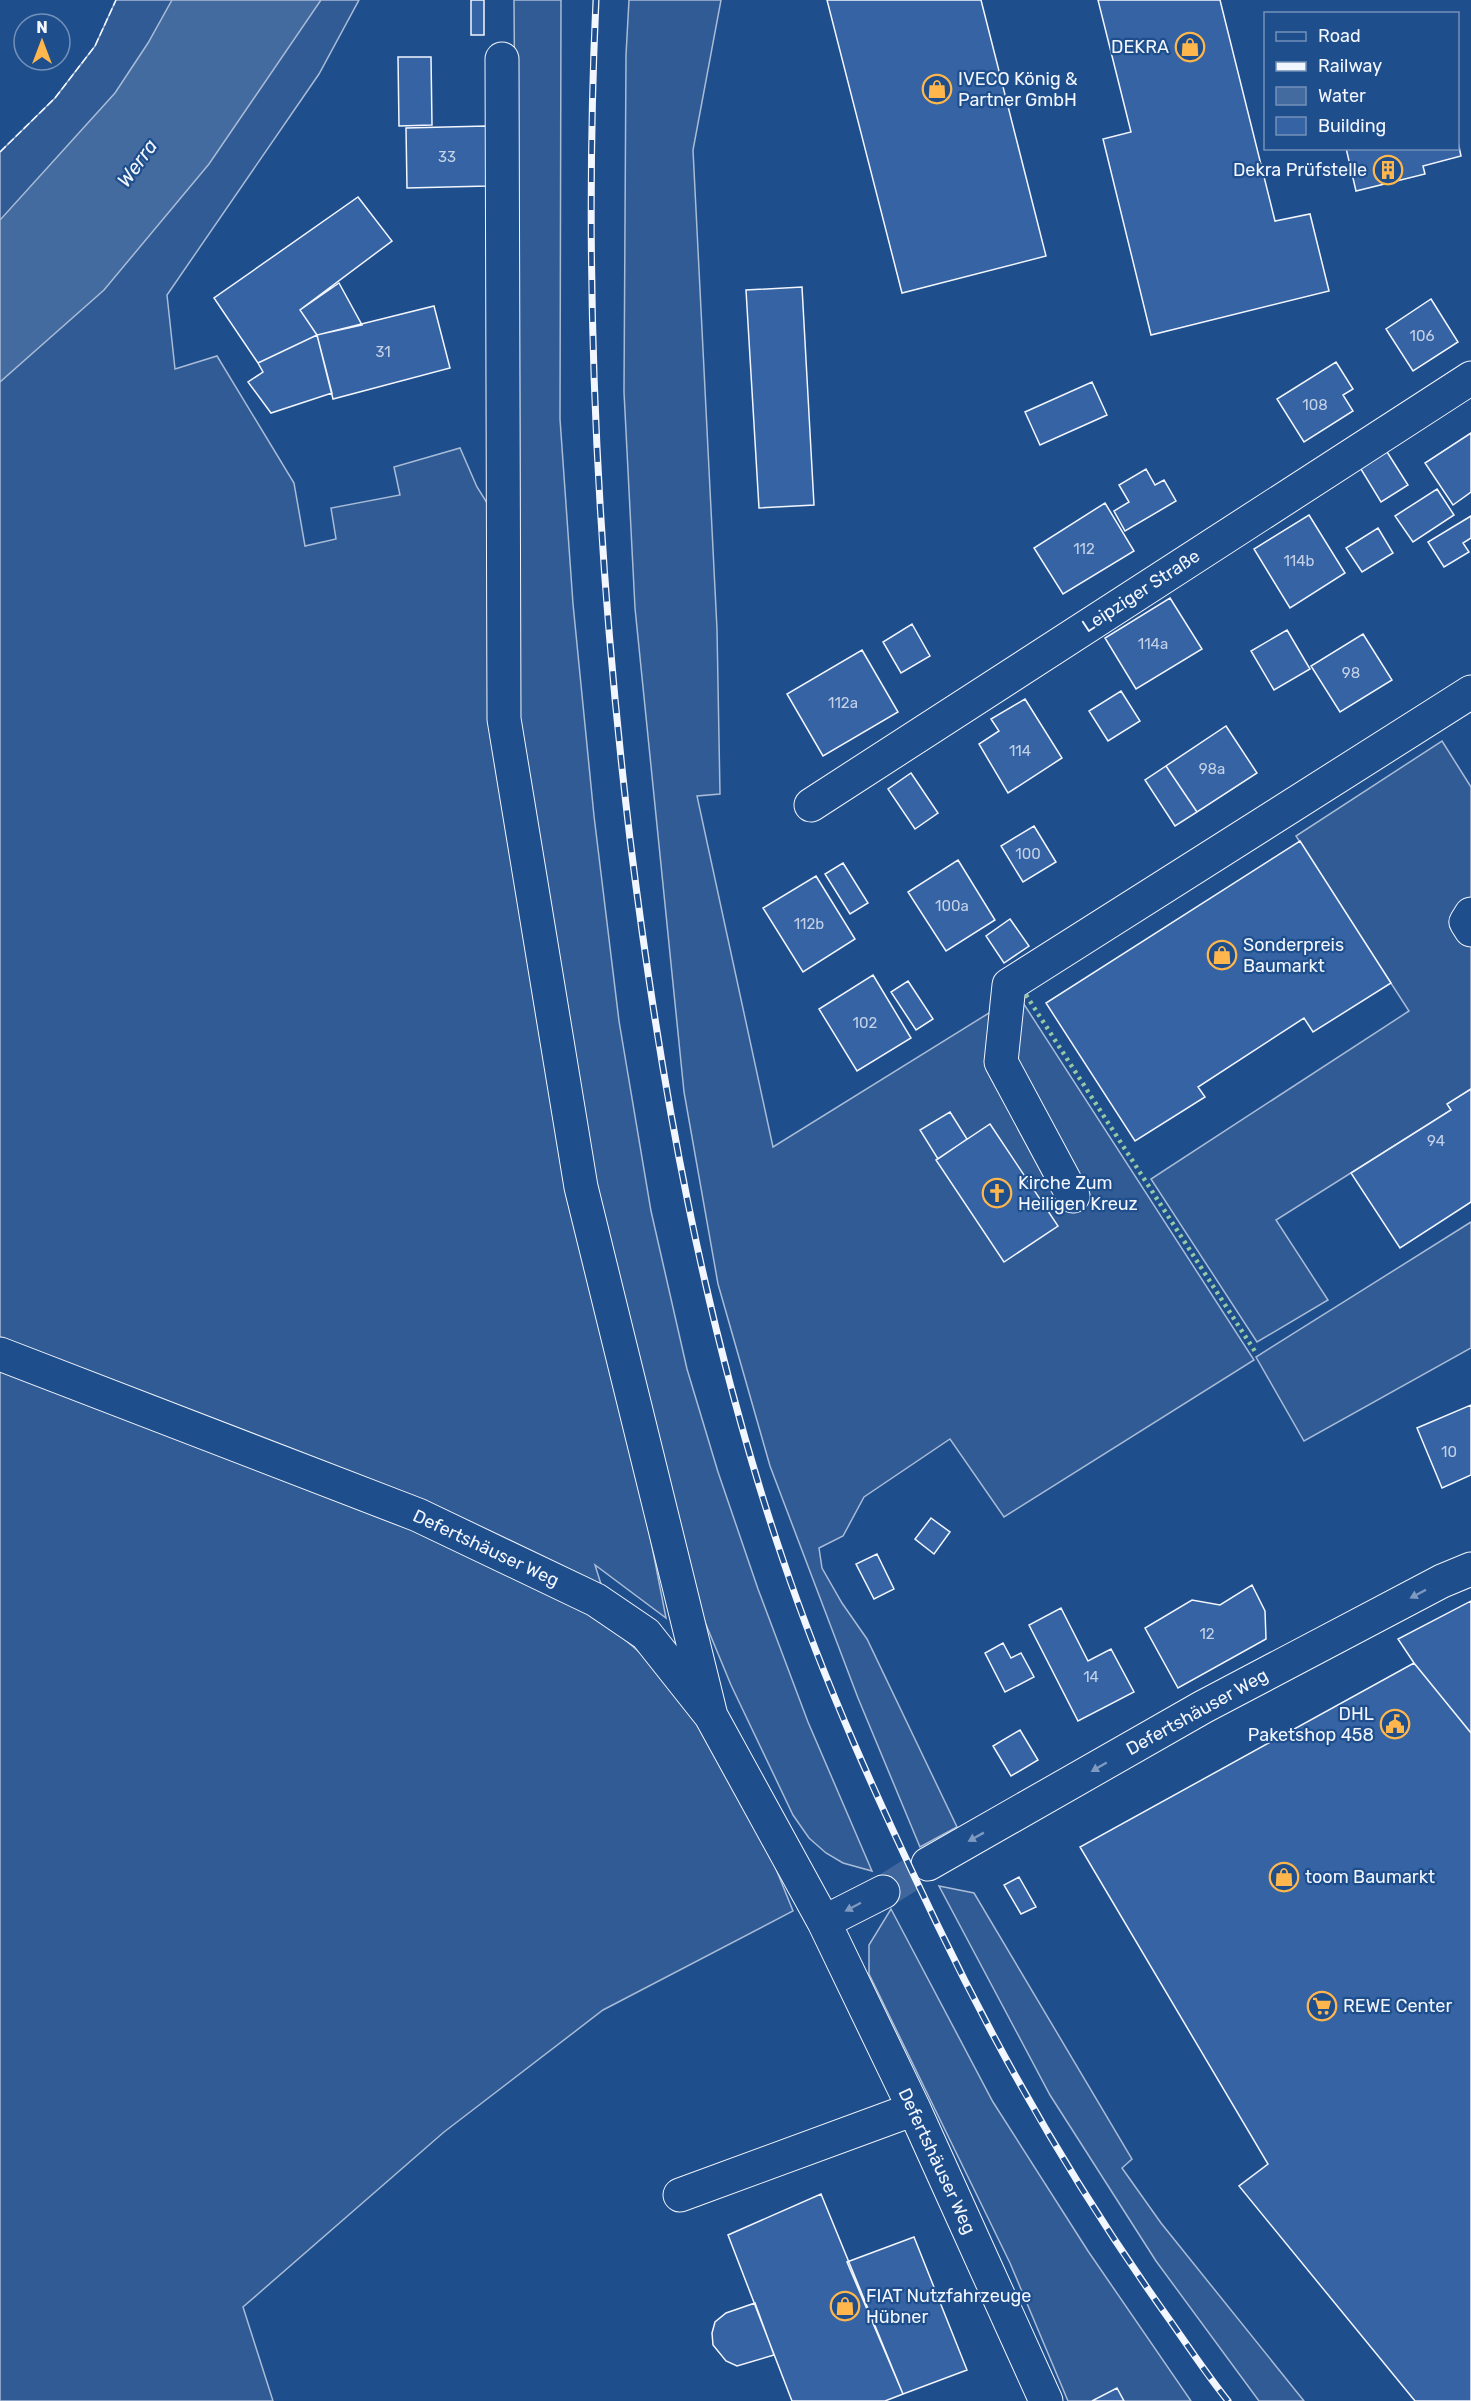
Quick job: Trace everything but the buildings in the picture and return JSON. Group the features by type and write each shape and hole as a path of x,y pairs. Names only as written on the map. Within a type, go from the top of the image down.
{"street":[{"path":"502,59 504,719 581,1187 711,1716"},
{"name":"Leipziger Straße","path":"811,805 1471,378"},
{"path":"1073,1196 1001,1062 1009,985 1471,692"},
{"path":"1471,914 1466,922 1471,930"},
{"name":"Defertshäuser Weg","path":"0,1354 418,1515 596,1600 646,1634 711,1716 824,1922 914,2109 1046,2401"},
{"name":"Defertshäuser Weg","path":"928,1864 1203,1707 1442,1581 1471,1569"},
{"path":"824,1922 883,1892"},
{"path":"680,2195 914,2109"}],"shaded area":[{"path":"116,0 359,0 319,74 167,295 175,369 217,356 294,483 305,546 336,539 331,508 400,495 394,467 460,448 477,487 489,506 489,713 666,1618 595,1565 616,1632 658,1668 706,1733 768,1849 793,1911 603,2010 444,2132 243,2307 273,2401 0,2401 0,152 55,98 95,46"},
{"path":"514,0 561,0 560,419 573,604 594,816 619,1021 651,1211 687,1369 718,1472 758,1589 808,1722 872,1871 843,1863 826,1853 809,1838 793,1815 731,1685 700,1610 600,1229 519,712"},
{"path":"629,0 721,0 693,150 717,629 720,794 697,796 773,1147 1018,995 1254,1360 1004,1517 950,1439 864,1497 843,1536 819,1548 822,1568 842,1603 867,1639 957,1827 920,1847 858,1698 770,1466 718,1284 684,1092 635,608 624,392 626,55"},
{"path":"1442,741 1471,787 1471,1089 1448,1104 1451,1110 1276,1220 1328,1300 1257,1342 1151,1179 1409,1011 1296,836"},
{"path":"1471,1222 1471,1348 1304,1441 1256,1357"},
{"path":"939,1886 974,1893 1132,2159 1122,2168 1161,2223 1304,2401 1259,2401 1156,2261 1050,2095"},
{"path":"891,1909 993,2102 1088,2251 1191,2401 1068,2401 1010,2263 869,1974 869,1945"}],"water":[{"name":"Werra","path":"172,0 321,0 209,164 104,290 0,382 0,220 115,93 148,43"}],"tunnel":[{"path":"883,1892 928,1864"}],"railway":[{"path":"596,0 592,105 592,315 601,525 619,735 630,839 655,1022 688,1204 730,1383 755,1472 799,1607 874,1789 937,1924 988,2026 1073,2175 1136,2272 1228,2401"}],"hedge":[{"path":"1026,995 1256,1353"}],"fence":[{"path":"0,152 55,98 95,46 116,0"}],"place":[{"name":"DEKRA","path":"1190,47"},
{"name":"IVECO König & Partner GmbH","path":"937,89"},
{"name":"Dekra Prüfstelle","path":"1388,170"},
{"name":"Sonderpreis Baumarkt","path":"1222,955"},
{"name":"Kirche Zum Heiligen Kreuz","path":"997,1193"},
{"name":"DHL Paketshop 458","path":"1395,1724"},
{"name":"toom Baumarkt","path":"1284,1877"},
{"name":"REWE Center","path":"1322,2006"},
{"name":"FIAT Nutzfahrzeuge Hübner","path":"845,2306"}]}
